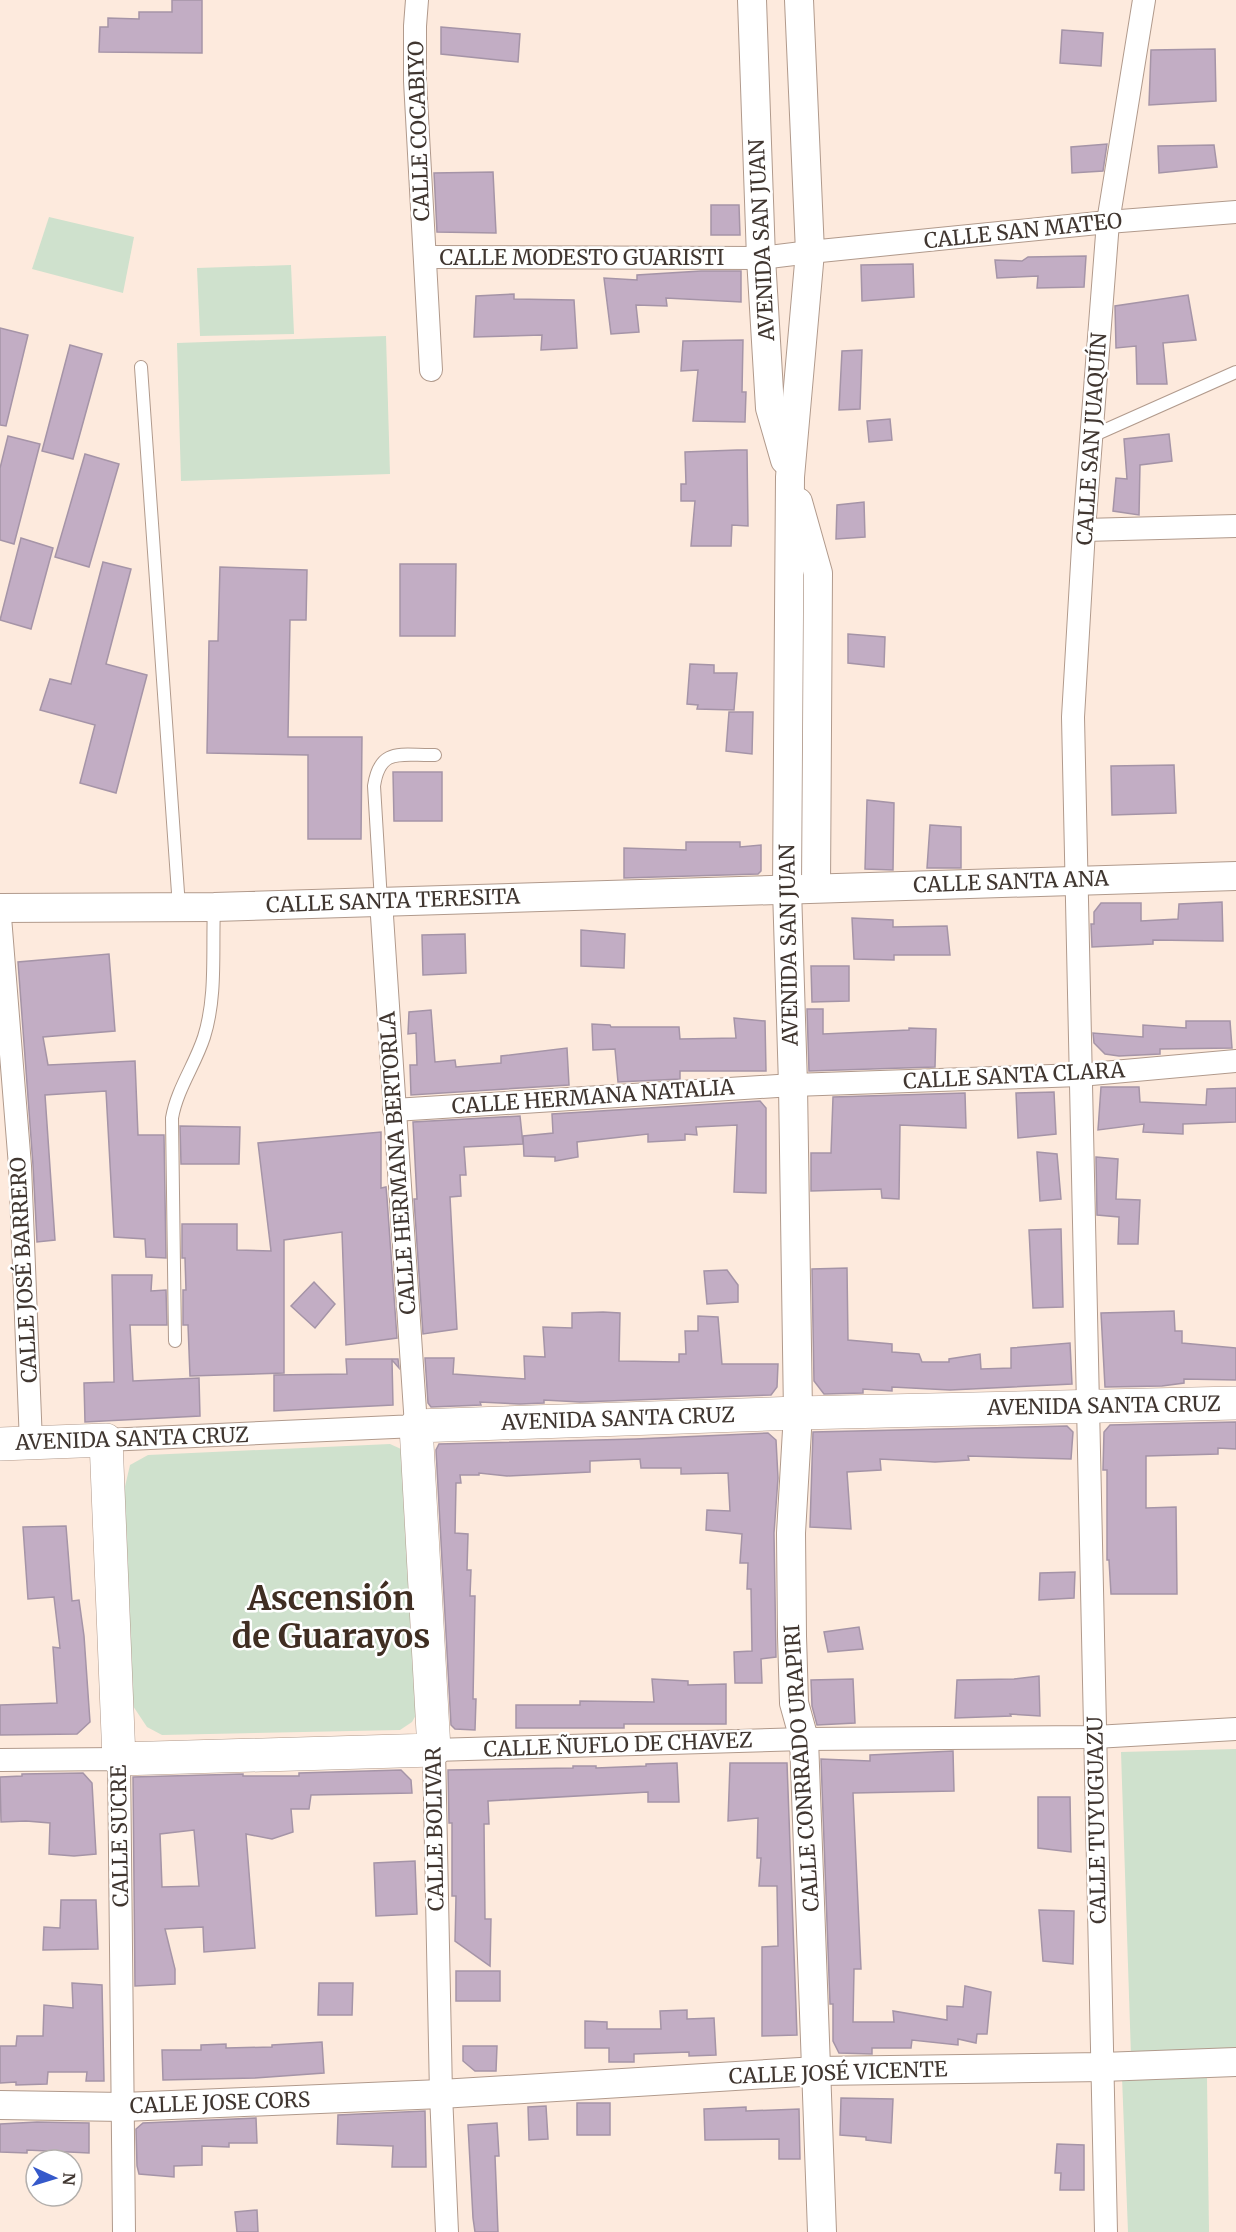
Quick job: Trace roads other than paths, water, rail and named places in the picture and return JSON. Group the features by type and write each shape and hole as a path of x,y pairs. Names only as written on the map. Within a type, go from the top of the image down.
{"main road":[{"name":"AVENIDA SANTA CRUZ","path":"416,1426 798,1413 1236,1403"},
{"name":"CALLE BOLIVAR","path":"416,1426 434,1750"},
{"name":"AVENIDA SANTA CRUZ","path":"16,1444 106,1440"},
{"name":"CALLE SUCRE","path":"106,1440 119,1759"},
{"name":"CALLE ÑUFLO DE CHAVEZ","path":"119,1759 434,1750"}],"street":[{"name":"CALLE COCABIYO","path":"417,0 415,81 431,370"},
{"name":"AVENIDA SAN JUAN","path":"752,0 761,258 770,408 818,573 816,888"},
{"name":"AVENIDA SAN JUAN","path":"798,1413 787,889 790,477 810,252 799,0"},
{"name":"CALLE SAN JUAQUÍN","path":"1080,1075 1072,717 1108,222 1144,0"},
{"name":"CALLE SAN MATEO","path":"810,252 1108,222 1236,212"},
{"name":"CALLE MODESTO GUARISTI","path":"425,257 761,258 810,252"},
{"path":"1084,530 1236,526"},
{"name":"CALLE SANTA ANA","path":"787,889 1236,876"},
{"name":"CALLE SANTA TERESITA","path":"0,908 179,908 787,889"},
{"name":"CALLE HERMANA BERTORLA","path":"381,901 416,1426"},
{"name":"CALLE JOSÉ BARRERO","path":"0,917 10,1166 16,1444"},
{"name":"CALLE SANTA CLARA","path":"792,1085 1080,1075 1236,1061"},
{"name":"CALLE TUYUGUAZU","path":"1080,1075 1106,2232"},
{"name":"CALLE HERMANA NATALIA","path":"394,1110 792,1085"},
{"name":"CALLE CONRRADO URAPIRI","path":"798,1413 792,1533 794,1703 804,1739 822,2232"},
{"name":"AVENIDA SANTA CRUZ","path":"106,1440 416,1426"},
{"name":"CALLE ÑUFLO DE CHAVEZ","path":"434,1750 804,1739 1095,1737 1236,1729"},
{"name":"CALLE BOLIVAR","path":"434,1750 441,2094 447,2232"},
{"name":"CALLE ÑUFLO DE CHAVEZ","path":"0,1760 119,1759"},
{"name":"CALLE SUCRE","path":"119,1759 124,2232"},
{"name":"CALLE JOSÉ VICENTE","path":"441,2094 817,2071 1102,2067 1236,2062"},
{"name":"CALLE JOSE CORS","path":"0,2105 123,2106 441,2094"}],"lane":[{"path":"141,367 179,908"},
{"path":"1092,436 1236,372"},
{"path":"381,901 374,786 378,766 391,756 435,755"},
{"path":"175,1341 172,1118 176,1098 188,1077 204,1038 211,1008 214,907"}],"district":[{"name":"Ascensión de Guarayos","path":"331,1617"}]}
